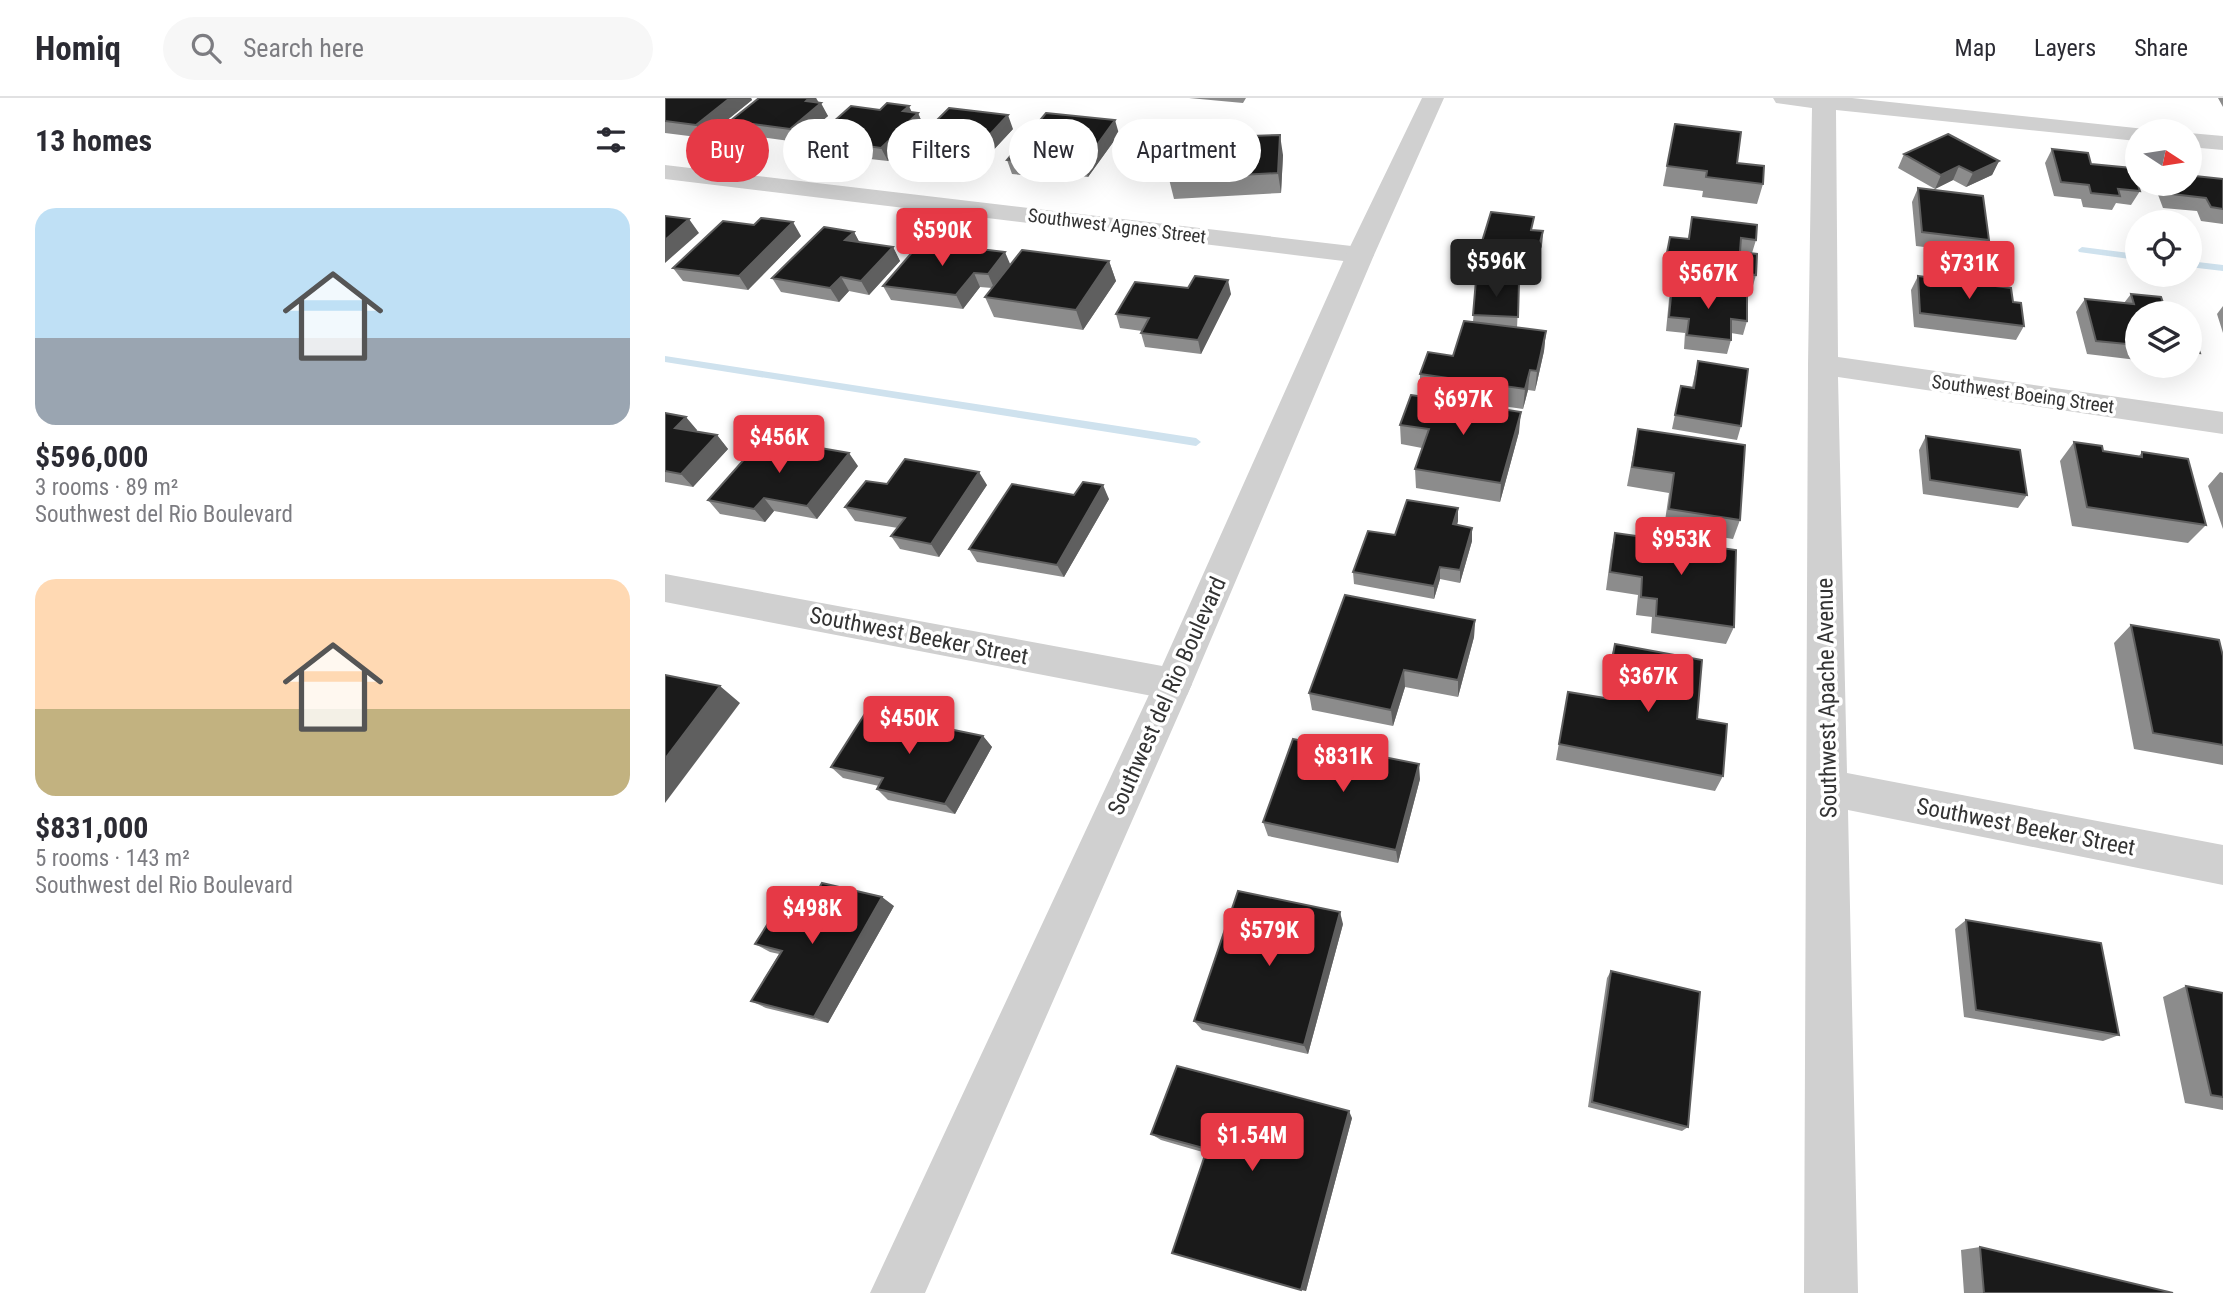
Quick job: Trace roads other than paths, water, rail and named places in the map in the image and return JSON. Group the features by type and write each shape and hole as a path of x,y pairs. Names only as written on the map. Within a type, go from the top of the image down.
{"street":[{"name":"Southwest del Rio Boulevard","path":"897,1293 1173,684 1360,255 1433,98"},
{"path":"1784,98 2125,133"},
{"name":"Southwest Apache Avenue","path":"1824,102 1823,365 1832,1293"},
{"path":"2202,141 2223,143"},
{"name":"Southwest Agnes Street","path":"665,172 1360,255"},
{"name":"Southwest Boeing Street","path":"1823,365 2223,423"},
{"name":"Southwest Beeker Street","path":"665,588 1173,684"},
{"name":"Southwest Beeker Street","path":"1828,788 2223,865"}],"waterway":[{"path":"2082,250 2125,255"},
{"path":"2202,266 2223,268"},
{"path":"665,359 1196,442"}]}
